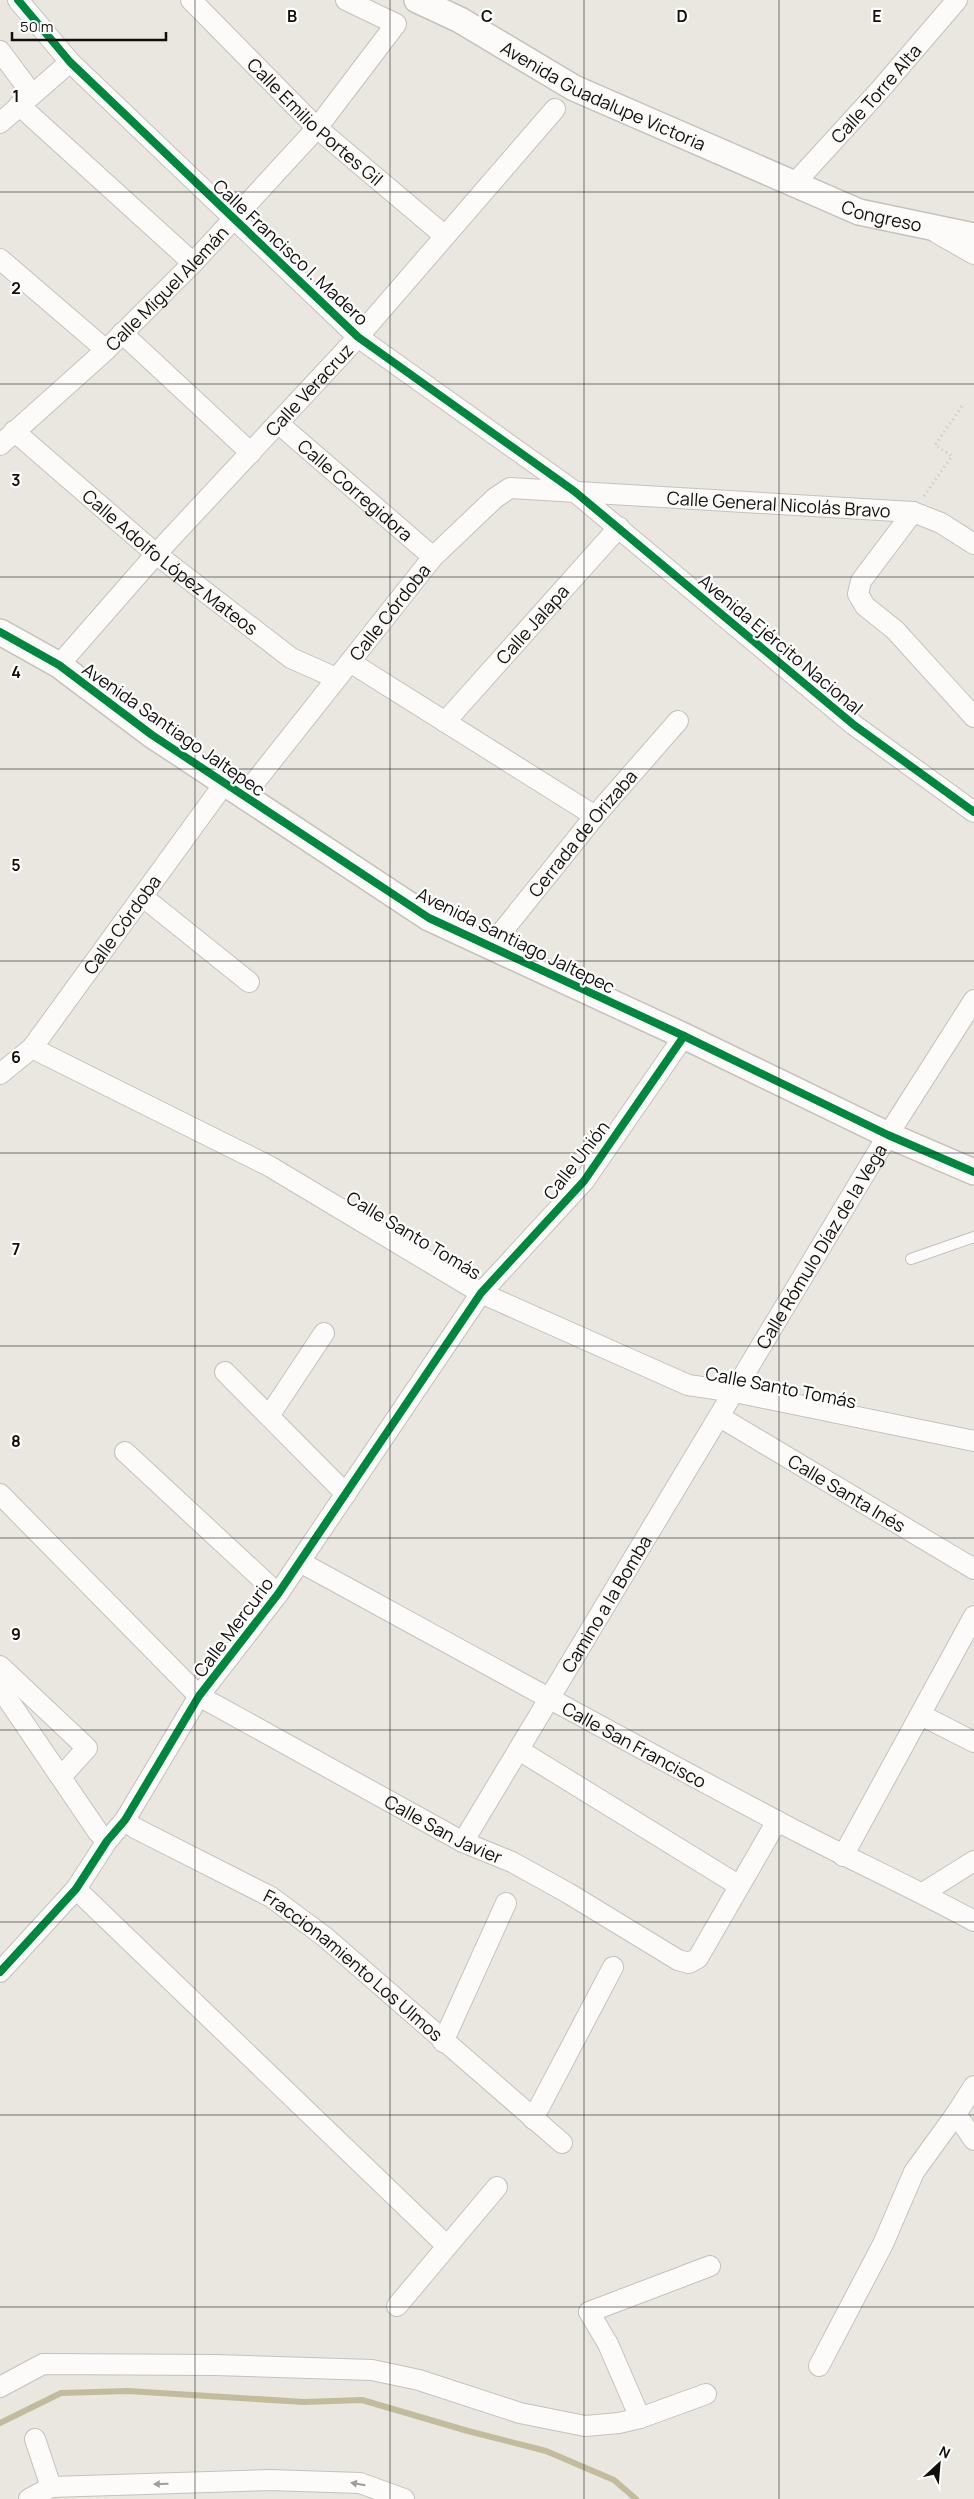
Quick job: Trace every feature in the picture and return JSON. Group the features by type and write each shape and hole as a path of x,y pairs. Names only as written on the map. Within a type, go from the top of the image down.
{"street":[{"name":"Calle Francisco I. Madero","path":"18,0 70,62 358,337 574,491"},
{"name":"Calle Emilio Portes Gil","path":"191,0 317,128 445,236"},
{"name":"Calle Miguel Alemán","path":"7,438 106,350 193,263 317,128 396,24 346,0"},
{"name":"Avenida Guadalupe Victoria","path":"417,0 460,20 574,88 794,184"},
{"name":"Calle Torre Alta","path":"794,184 879,91 957,0"},
{"path":"0,51 26,99 193,263"},
{"path":"0,123 70,62"},
{"name":"Calle Veracruz","path":"59,665 156,554 358,337 555,109"},
{"name":"Congreso","path":"794,184 859,212 974,236"},
{"path":"926,227 974,254"},
{"path":"0,259 106,350"},
{"path":"122,333 251,453"},
{"name":"Calle Corregidora","path":"279,424 433,557"},
{"name":"Calle Adolfo López Mateos","path":"7,438 292,658 336,678"},
{"name":"Calle Córdoba","path":"0,1074 8,1057 32,1048 143,897 233,791 350,662 433,557 495,498 510,488 574,491"},
{"name":"Calle General Nicolás Bravo","path":"574,491 913,512 942,523 974,544"},
{"name":"Avenida Ejército Nacional","path":"574,491 854,725 974,812"},
{"path":"913,512 861,580 858,594 865,606 895,630 974,716"},
{"name":"Calle Jalapa","path":"445,722 619,527"},
{"name":"Avenida Santiago Jaltepec","path":"0,632 59,665 152,735 233,791 429,918 489,948 684,1036 888,1136 974,1172"},
{"path":"350,662 595,816"},
{"name":"Cerrada de Orizaba","path":"489,948 595,816 678,721"},
{"path":"143,897 249,982"},
{"name":"Calle Rómulo Díaz de la Vega","path":"735,1392 888,1136 974,1000"},
{"name":"Calle Unión","path":"482,1293 584,1181 684,1036"},
{"name":"Calle Santo Tomás","path":"32,1048 268,1166 482,1293 688,1385 735,1392 974,1441"},
{"name":"Calle Mercurio","path":"0,1972 76,1889 107,1841 125,1820 199,1696 278,1594 482,1293"},
{"path":"269,1416 324,1333"},
{"path":"225,1372 346,1494"},
{"name":"Camino a la Bomba","path":"463,1842 735,1392"},
{"name":"Calle Santa Inés","path":"720,1417 974,1569"},
{"path":"125,1452 278,1594"},
{"name":"Calle San Javier","path":"0,1494 199,1696 463,1842 536,1875 678,1960 689,1964 698,1958 738,1885"},
{"name":"Calle San Francisco","path":"300,1562 777,1821 843,1856 923,1893 974,1921"},
{"path":"843,1856 974,1616"},
{"path":"0,1666 86,1748 61,1777"},
{"path":"0,1688 98,1832 107,1841"},
{"path":"921,1715 974,1742"},
{"path":"519,1750 738,1885 777,1821"},
{"name":"Fraccionamiento Los Ulmos","path":"125,1820 135,1828 271,1897 325,1936 443,2042 562,2143"},
{"path":"923,1893 974,1861"},
{"path":"76,1889 447,2246"},
{"path":"443,2042 506,1903"},
{"path":"533,2119 613,1967"},
{"path":"819,2366 883,2244 914,2172 974,2086"},
{"path":"956,2114 974,2140"},
{"path":"397,2306 497,2187"},
{"path":"640,2418 608,2344 589,2312 710,2266"},
{"path":"0,2387 43,2364 215,2365 372,2370 419,2380 520,2413 585,2426 619,2423 640,2418 706,2394"},
{"path":"35,2439 50,2487"},
{"path":"29,2499 50,2487 269,2480 360,2483 404,2499"},
{"path":"184,2499 205,2483"}],"lane":[{"path":"910,1260 974,1237"}],"path":[{"path":"913,512 952,456 935,445 962,406"}],"waterway":[{"path":"0,2423 61,2393 128,2391 304,2402 362,2400 468,2431 546,2451 614,2480 636,2499"}],"cycle path":[{"path":"18,0 70,62 358,337 574,491 854,725 974,812"},
{"path":"0,632 59,665 152,735 429,918 684,1036 888,1135 974,1172"},
{"path":"0,1972 76,1889 107,1841 125,1820 199,1696 278,1594 481,1293 584,1181 684,1036"}]}
